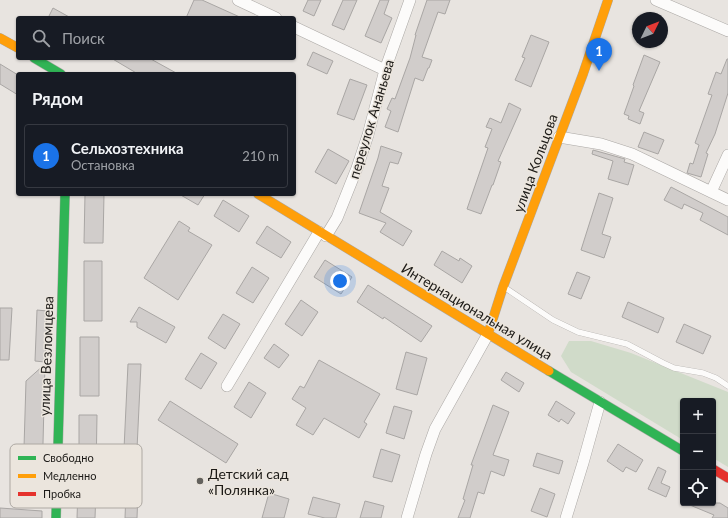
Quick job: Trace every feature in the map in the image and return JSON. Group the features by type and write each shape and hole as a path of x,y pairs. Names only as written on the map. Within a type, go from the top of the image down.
{"street":[{"path":"238,0 272,16"},
{"name":"переулок Ананьева","path":"227,386 323,234 337,218 357,168 368,135 385,70 410,0"},
{"name":"улица Кольцова","path":"488,334 608,0"},
{"path":"656,0 728,31"},
{"path":"296,27 385,70"},
{"path":"0,38 16,47"},
{"path":"37,60 58,72"},
{"path":"559,137 601,144 632,154 728,200"},
{"path":"711,192 728,155"},
{"name":"улица Везломцева","path":"58,444 65,196"},
{"name":"Интернациональная улица","path":"261,196 680,449"},
{"path":"408,518 426,454 435,429 488,334"},
{"path":"566,518 600,402"},
{"path":"715,470 728,478"},
{"name":"улица Везломцева","path":"56,508 56,518"}],"lane":[{"path":"504,287 552,320 578,332 627,344 674,368 703,373 716,378 728,386"}],"green space":[{"path":"569,341 591,341 631,353 728,392 728,467 716,460 716,398 680,398 680,438 571,372 561,356"}],"building":[{"path":"194,0 202,0 238,16 187,16"},
{"path":"308,0 321,0 314,16 303,11"},
{"path":"343,0 357,0 344,30 332,25"},
{"path":"380,0 389,0 384,14 392,18 381,43 365,36"},
{"path":"427,0 450,0 445,14 438,12 422,57 432,60 423,81 415,78 398,132 385,127 391,111 387,109 392,98 395,99 410,58 415,35"},
{"path":"53,8 67,16 49,16"},
{"path":"531,35 549,42 531,87 515,80 525,58 522,57"},
{"path":"313,52 333,61 327,74 307,65"},
{"path":"644,55 660,62 639,111 644,113 640,124 628,119 629,116 624,114"},
{"path":"727,59 728,93 715,134 706,153 708,154 701,177 687,173 690,163 693,164 699,145 695,143 712,95 708,94 716,72 721,74"},
{"path":"114,60 153,60 174,72 135,72"},
{"path":"0,64 16,74 16,94 0,84"},
{"path":"350,79 367,85 354,120 337,114"},
{"path":"509,103 521,109 498,161 501,162 481,214 467,209 488,148 485,147 492,129 486,127 490,118 501,123"},
{"path":"644,132 664,140 658,154 638,147"},
{"path":"381,146 402,153 398,164 390,162 382,186 389,188 380,212 412,231 403,246 380,232 386,223 359,213"},
{"path":"328,149 349,161 336,184 315,172"},
{"path":"593,150 625,159 624,162 634,165 628,185 608,179 613,161 592,154"},
{"path":"671,187 728,217 728,235 700,220 703,213 684,204 682,209 664,200"},
{"path":"599,193 613,198 602,234 611,237 604,258 581,250"},
{"path":"85,196 104,196 103,243 84,243"},
{"path":"182,196 204,196 198,205"},
{"path":"223,200 249,216 239,232 214,216"},
{"path":"179,221 190,228 188,231 212,245 178,300 144,278"},
{"path":"267,226 291,242 281,258 256,243"},
{"path":"442,251 459,261 460,258 472,266 462,283 434,265"},
{"path":"325,260 352,277 341,294 314,277"},
{"path":"84,261 102,261 102,321 84,321"},
{"path":"252,267 269,278 253,303 236,293"},
{"path":"577,272 590,277 581,299 568,294"},
{"path":"368,285 432,326 421,342 384,317 383,319 357,302"},
{"path":"301,300 318,312 302,336 285,324"},
{"path":"628,302 664,318 658,333 622,317"},
{"path":"139,307 175,327 166,343 137,327 137,322 130,322"},
{"path":"0,308 12,308 9,360 0,360"},
{"path":"37,310 47,311 45,362 35,361"},
{"path":"223,314 240,324 225,349 208,338"},
{"path":"684,324 711,336 703,354 676,342"},
{"path":"80,337 99,337 99,396 80,396"},
{"path":"274,344 289,355 279,368 264,358"},
{"path":"406,352 427,358 417,395 396,389"},
{"path":"201,353 217,363 201,389 185,379"},
{"path":"319,360 380,394 364,422 367,424 359,438 324,418 313,435 296,425 306,408 292,399 300,386 304,388"},
{"path":"45,364 43,444 24,444 26,381"},
{"path":"128,364 141,364 137,444 124,444"},
{"path":"506,372 524,383 519,392 501,380"},
{"path":"249,382 266,393 251,418 234,407"},
{"path":"170,401 238,444 226,463 158,420"},
{"path":"556,401 575,413 568,424 561,419 559,422 548,415"},
{"path":"493,405 509,412 493,455 509,460 504,476 491,471 484,494 478,492 470,518 458,518 465,500 463,499 473,465 471,465"},
{"path":"394,406 412,411 404,439 386,433"},
{"path":"79,415 97,415 96,444 79,444"},
{"path":"618,444 643,460 636,472 626,467 623,472 607,461"},
{"path":"381,449 400,455 392,482 373,477"},
{"path":"537,453 563,461 559,474 533,466"},
{"path":"658,467 666,471 661,483 670,487 666,497 648,489"},
{"path":"540,488 555,494 547,517 531,511"},
{"path":"269,493 289,499 284,518 262,518"},
{"path":"313,497 340,504 336,518 325,518 308,514"},
{"path":"365,501 384,506 381,518 360,518"},
{"path":"716,503 720,503 728,508 728,518 712,518 714,515 692,506 716,506"},
{"path":"0,508 42,511 42,518 0,518"},
{"path":"77,508 95,508 95,518 77,518"},
{"path":"125,508 137,508 137,518 125,518"}],"traffic: fast":[{"path":"37,60 58,72"},
{"path":"58,444 65,196"},
{"path":"549,371 680,449"},
{"path":"56,508 56,518"}],"traffic: slow":[{"path":"488,334 503,287 583,74 608,0"},
{"path":"0,38 16,47"},
{"path":"261,196 549,371"}],"traffic: jam":[{"path":"715,470 728,478"}],"place":[{"name":"Сельхозтехника","path":"599,71"},
{"name":"Детский сад «Полянка»","path":"200,481"}]}
